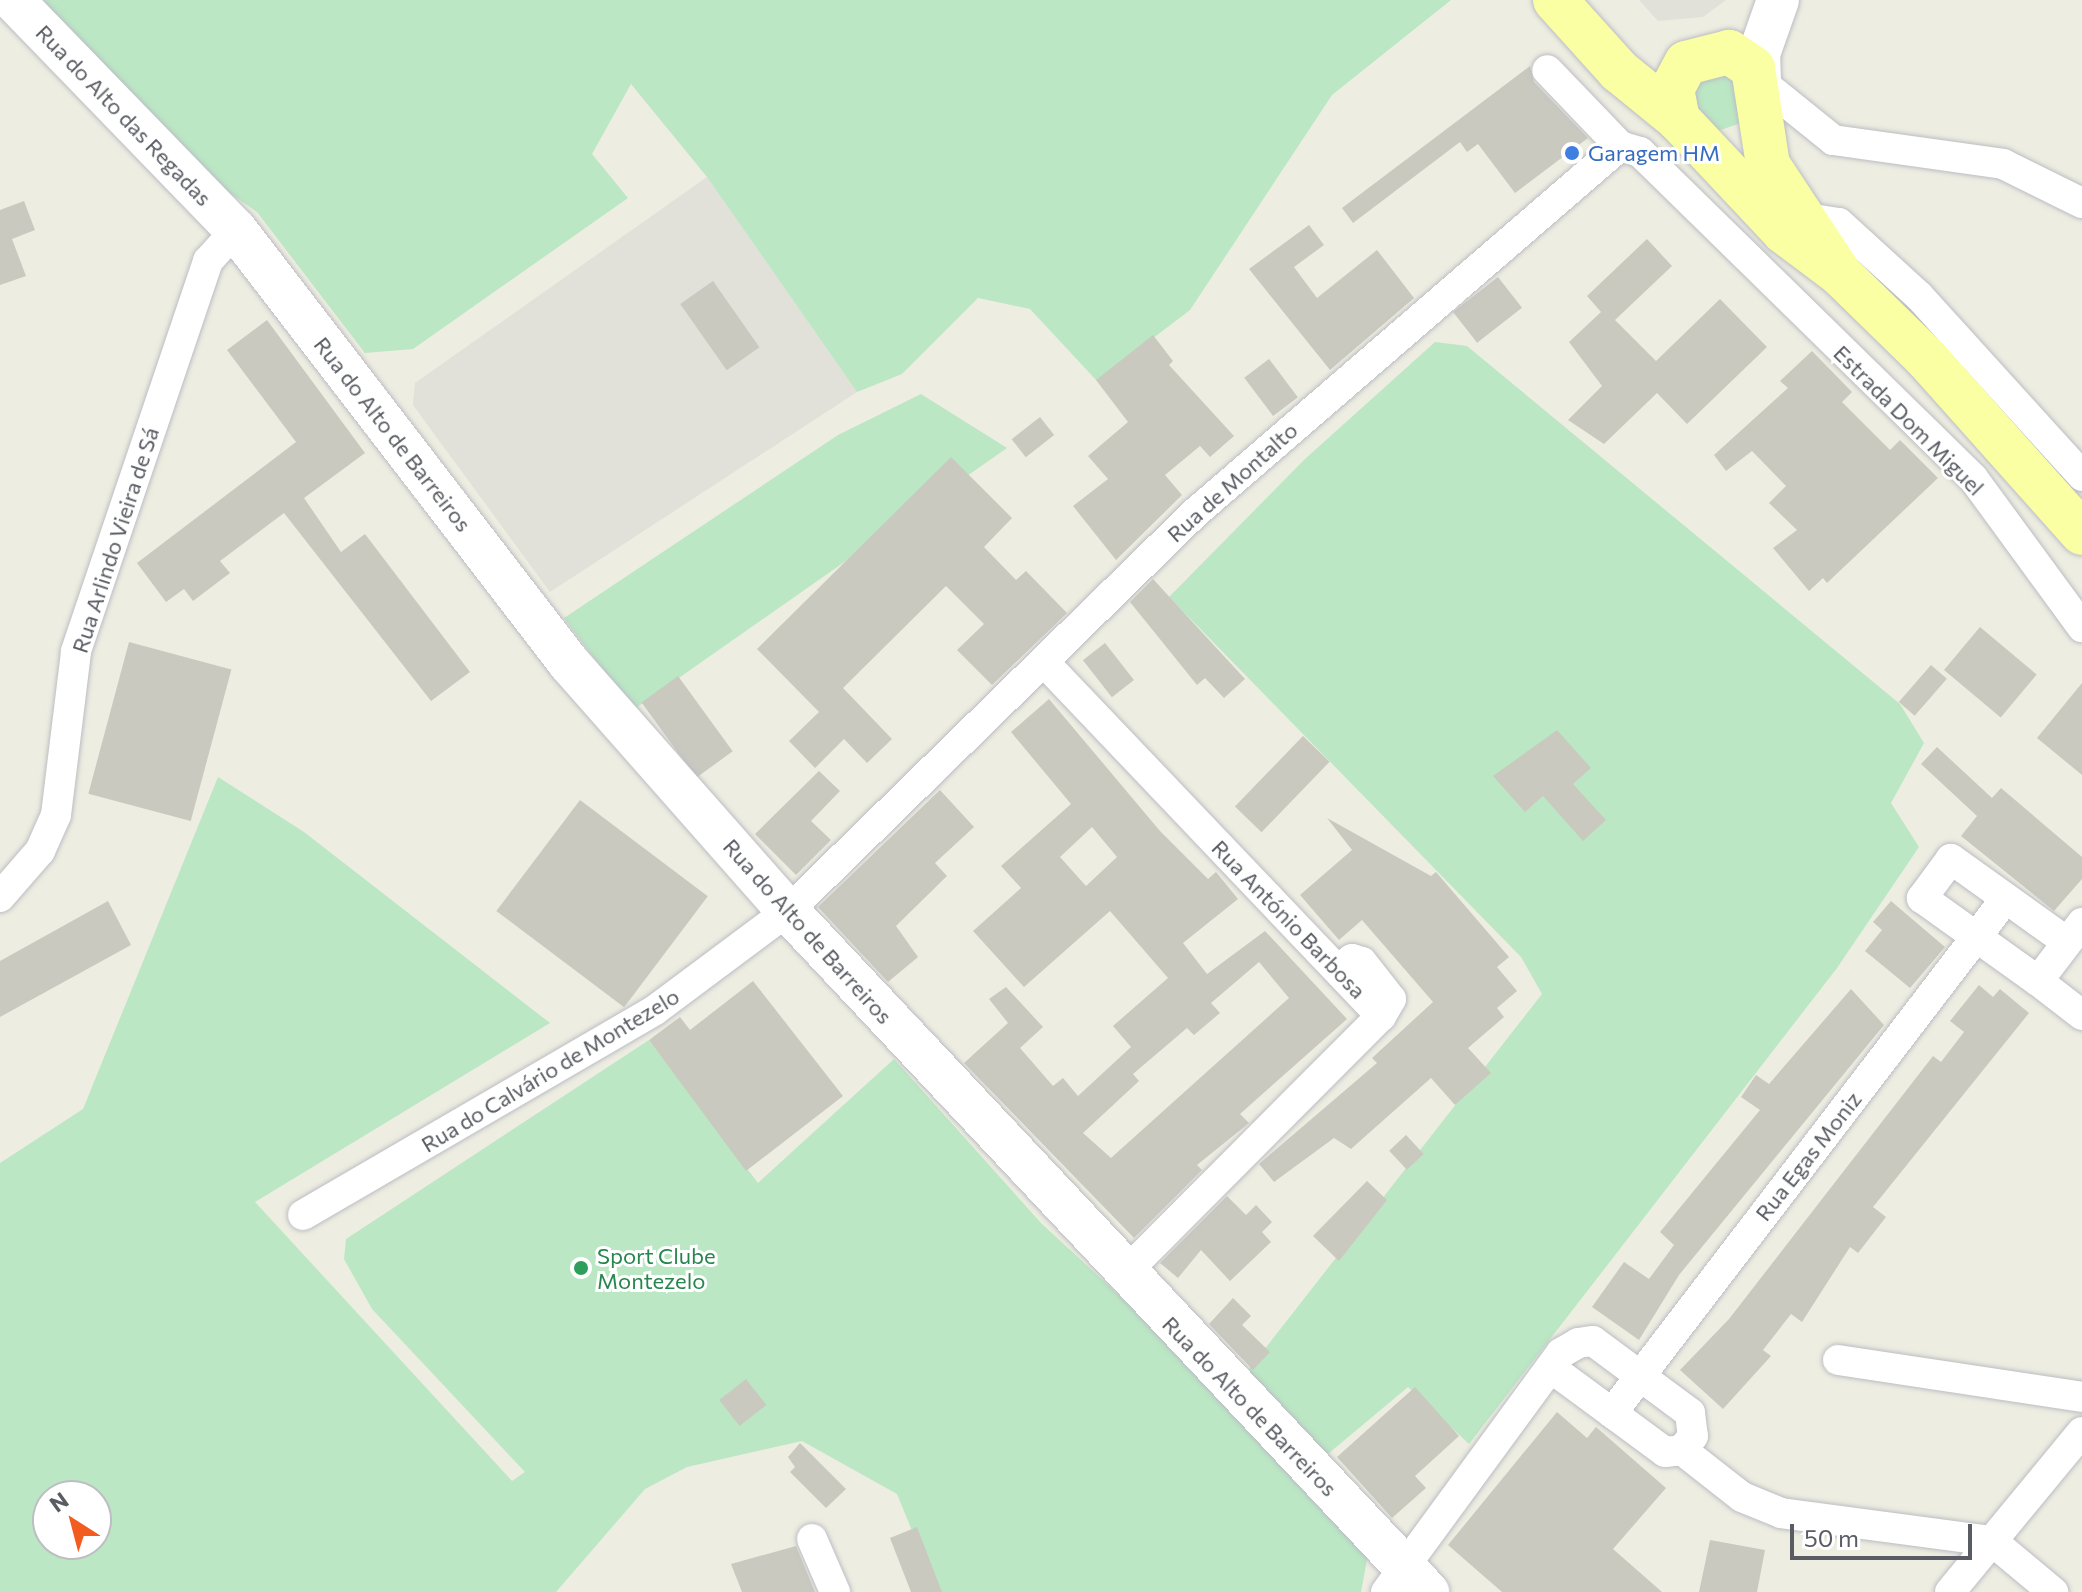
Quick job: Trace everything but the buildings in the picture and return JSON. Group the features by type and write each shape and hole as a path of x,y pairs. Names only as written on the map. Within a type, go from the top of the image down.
{"main road":[{"path":"1555,0 1594,38 1619,71 1689,129 1792,224 1979,414 2082,533"},
{"path":"1594,38 1644,54 1706,53 1742,58 1772,101 1768,165 1792,224"},
{"path":"1689,129 1677,75 1706,53"},
{"path":"1689,129 1730,140 1772,101"}],"street":[{"name":"Rua do Alto das Regadas","path":"13,0 236,230"},
{"path":"1706,53 1778,0"},
{"path":"1778,0 1759,54 1772,101 1833,140 2003,164 2082,203"},
{"path":"1547,70 1620,146"},
{"name":"Estrada Dom Miguel","path":"1620,146 1640,152 1973,478 2082,627"},
{"name":"Rua de Montalto","path":"788,911 1195,513 1620,146"},
{"path":"1752,263 1792,224 1839,223 1919,296 2082,476"},
{"name":"Rua Arlindo Vieira de Sá","path":"0,897 40,851 56,815 76,651 208,261 236,230"},
{"name":"Rua do Alto de Barreiros","path":"236,230 569,663 788,911 1406,1584"},
{"name":"Rua António Barbosa","path":"1044,662 1381,1016 1124,1274"},
{"path":"2038,981 2074,933 2006,898 1951,859 1922,898 2082,1015"},
{"name":"Rua Egas Moniz","path":"1612,1413 2006,898"},
{"name":"Rua do Calvário de Montezelo","path":"303,1215 655,1010 788,911"},
{"path":"1406,1584 1561,1353 1593,1341 1690,1413 1693,1436 1682,1450"},
{"path":"1838,1360 2082,1397"},
{"path":"1551,1368 1665,1452 1682,1450 1742,1497 1781,1513 1992,1541 2053,1592"},
{"path":"1950,1592 2082,1432"},
{"path":"812,1539 835,1592"}],"shaded area":[{"path":"1639,0 1726,0 1703,17 1658,21"},
{"path":"707,177 857,392 550,592 413,405 415,383"}],"green space":[{"path":"33,0 1451,0 1332,95 1190,310 1097,381 1030,309 978,298 902,374 857,392 707,177 631,84 592,154 628,198 413,349 365,353 257,212 189,165"},
{"path":"1733,70 1740,123 1721,130 1700,125 1689,86"},
{"path":"1435,342 1467,346 1900,704 1924,743 1891,803 1919,847 1837,968 1469,1444 1408,1387 1298,1479 1369,1549 1361,1592 937,1592 897,1494 802,1441 687,1467 645,1489 556,1592 0,1592 0,1163 83,1109 218,777 304,832 550,1023 255,1202 512,1481 525,1472 372,1309 344,1259 346,1239 649,1040 758,1183 894,1059 1041,1223 1228,1396 1542,994 1521,957 1169,597 1305,459"},
{"path":"921,394 1007,448 633,710 564,618 838,435"}],"place":[{"name":"Garagem HM","path":"1572,153"},
{"name":"Sport Clube Montezelo","path":"581,1268"}]}
